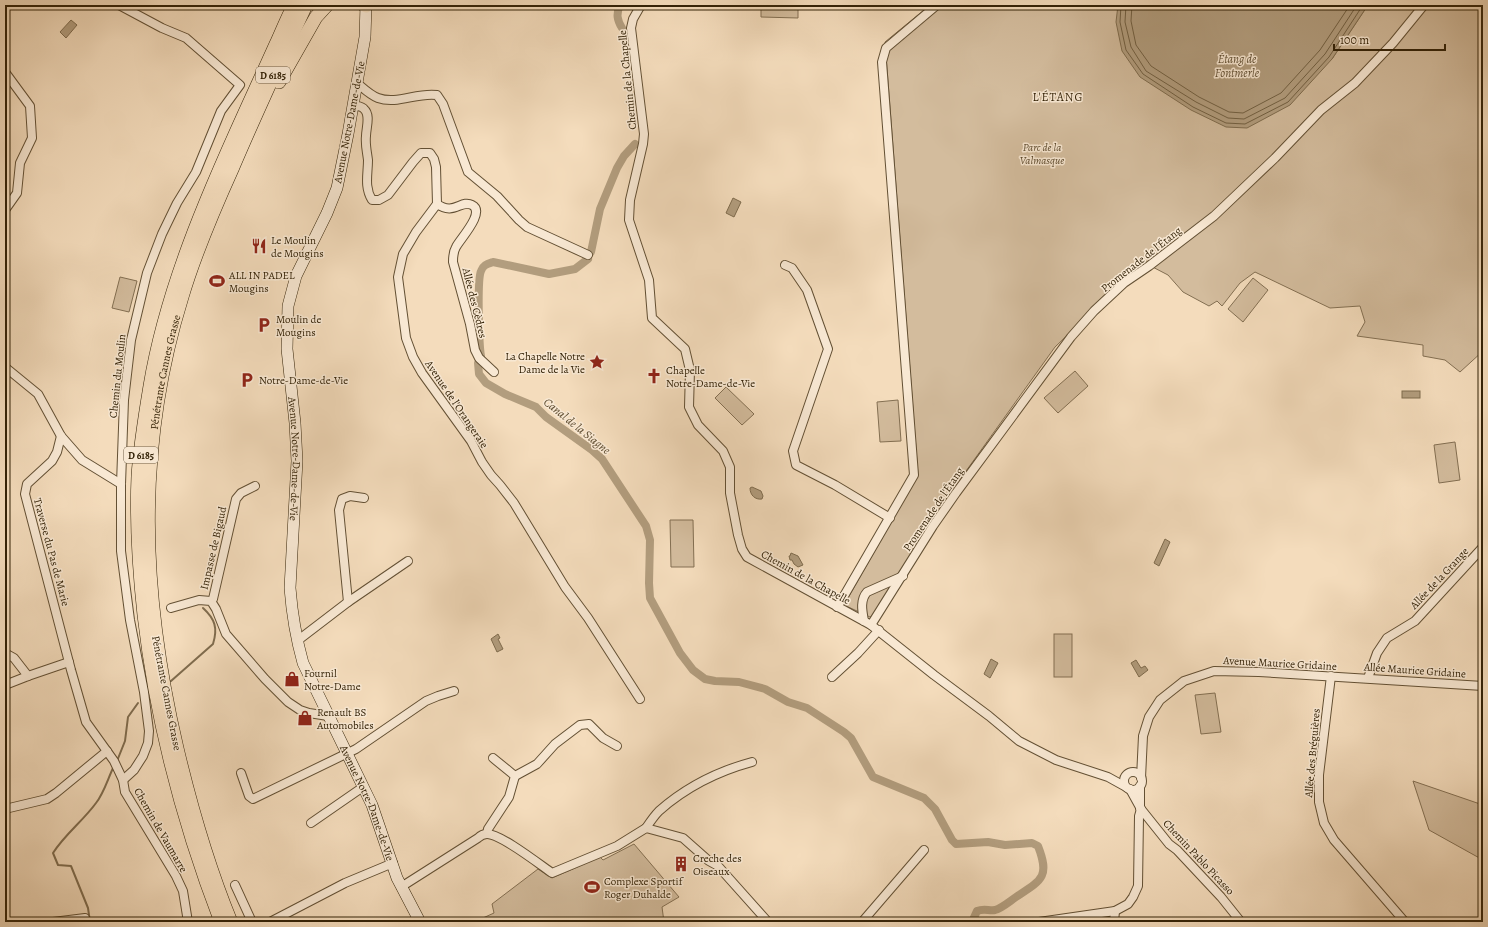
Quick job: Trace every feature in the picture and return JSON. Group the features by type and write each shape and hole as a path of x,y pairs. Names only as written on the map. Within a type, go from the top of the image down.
{"highway":[{"name":"Pénétrante Cannes Grasse","path":"231,922 196,821 184,778 164,688 152,599 148,536 151,444 157,399 172,331 189,274 219,198 306,5"},
{"path":"242,146 316,17 326,5"},
{"name":"Pénétrante Cannes Grasse","path":"221,922 197,857 181,805 156,698 141,583 138,535 138,476 150,384 162,329 180,271 206,201 293,7"}],"main road":[{"name":"Avenue Notre-Dame-de-Vie","path":"365,5 365,37 337,188 327,213 296,276 288,306 287,349 295,423 296,461 290,588 291,608 303,663 372,805 401,887 420,922"}],"street":[{"name":"Chemin du Moulin","path":"119,5 162,28 186,38 240,85 221,111 196,172 174,209 162,234 147,273 131,340 124,400 121,484 121,552 130,620 144,692 149,731 148,743 143,756 134,770 123,780"},
{"name":"Chemin de la Chapelle","path":"641,5 633,19 631,28 644,134 630,200 629,220 649,280 652,318 685,349 690,370 690,407 698,425 723,451 730,467 730,493 742,549 747,557 836,607 872,625 1019,741 1056,760 1108,777 1115,778 1128,774"},
{"path":"836,607 842,601 913,479 914,471 882,62 886,48 937,5"},
{"name":"Promenade de l'Étang","path":"872,625 933,526 956,493 1043,373 1071,337 1094,311 1124,284 1214,216 1275,158 1321,110 1355,83 1393,43 1424,5"},
{"path":"5,72 30,106 32,138 20,163 17,193 5,210"},
{"path":"357,83 376,98 391,101 428,94 437,95 443,104 468,172 497,196 527,227 588,255"},
{"path":"353,105 365,109 368,119 366,137 368,162 367,184 368,194 372,200 379,200 388,195 421,153 430,153 434,159 436,167 437,204"},
{"name":"Allée des Cèdres","path":"437,204 443,208 452,209 467,203 472,205 476,212 473,222 456,247 453,255 453,262 470,324 475,350 481,360 494,372"},
{"name":"Avenue de l'Orangeraie","path":"437,204 416,232 403,254 398,277 406,338 413,357 422,373 471,441 482,462 514,503 565,587 588,618 640,699"},
{"path":"785,265 792,268 807,290 828,350 792,451 796,466 835,485 890,518"},
{"path":"5,367 38,394 61,436 82,460 121,484"},
{"name":"Traverse du Pas de Marie","path":"61,436 57,452 52,461 27,484 25,494 69,662"},
{"name":"Impasse de Bigaud","path":"211,601 213,599 236,500 241,493 255,486"},
{"path":"348,602 340,510 342,499 350,496 364,498"},
{"name":"Allée de la Grange","path":"1368,678 1377,653 1387,638 1415,621 1483,546"},
{"path":"297,641 348,602 408,561"},
{"path":"864,620 862,609 863,596 867,592 903,576"},
{"name":"Impasse de Bigaud","path":"171,608 199,600 211,601 216,609 226,634 265,679 288,702 300,710 328,716"},
{"path":"832,677 848,663 879,630"},
{"path":"5,654 14,658 28,676"},
{"path":"5,685 69,662"},
{"name":"Chemin de Vaumarre","path":"69,662 86,722 115,763 123,780 125,792 158,844 183,891 188,922"},
{"name":"Avenue Maurice Gridaine","path":"1141,782 1143,736 1149,717 1160,700 1184,681 1214,671 1345,677"},
{"name":"Allée des Bréguières","path":"1331,676 1319,775 1319,802 1324,823 1334,840 1404,922"},
{"name":"Allée Maurice Gridaine","path":"1345,677 1483,686"},
{"path":"241,773 249,796 253,799 356,749 426,701 454,691"},
{"path":"487,834 488,829 509,797 515,776 537,764 555,744 580,725 589,724 603,738 617,746"},
{"path":"5,809 47,799 56,794 107,751"},
{"name":"Avenue Maurice Gridaine","path":"1128,774 1142,753"},
{"path":"493,758 515,776"},
{"path":"401,887 478,838 487,834 500,838 510,844 552,873 617,846 646,828 658,812 678,797 706,780 738,766 752,762"},
{"path":"1039,922 1115,911 1128,904 1138,886 1137,860 1141,782 1138,774 1128,774 1124,780 1128,788 1136,790 1141,782"},
{"name":"Chemin de la Chapelle","path":"1108,777 1128,788"},
{"path":"311,823 363,787"},
{"name":"Chemin Pablo Picasso","path":"1128,788 1140,811 1169,844 1177,850 1221,897 1241,922"},
{"path":"646,828 683,838 709,861 722,870 768,922"},
{"path":"862,922 924,850"},
{"path":"270,922 345,883 393,863"},
{"path":"235,885 252,922"},
{"path":"1114,922 1115,911"},
{"path":"53,922 85,918"}],"green space":[{"path":"761,5 798,5 798,18 761,17"},
{"name":"Parc de la Valmasque","path":"930,5 1359,5 1332,59 1368,5 1483,5 1483,351 1460,372 1445,360 1423,356 1423,345 1357,336 1365,322 1360,306 1330,308 1255,272 1240,283 1222,306 1217,301 1209,306 1183,292 1168,275 1143,262 1055,347 956,485 874,615 870,617 844,605 918,475 885,42"},
{"path":"120,277 137,281 129,312 112,308"},
{"path":"1253,278 1268,290 1243,322 1228,309"},
{"path":"1075,371 1088,386 1058,413 1044,398"},
{"path":"726,387 754,414 742,425 715,398"},
{"path":"898,400 901,441 880,442 877,402"},
{"path":"1455,442 1460,480 1439,483 1434,445"},
{"path":"670,520 693,520 694,567 671,567"},
{"path":"1054,634 1072,634 1072,677 1054,677"},
{"path":"1215,693 1221,732 1201,734 1195,695"},
{"path":"1413,781 1483,805 1483,860 1429,830"},
{"name":"Complexe Sportif Roger Duhalde","path":"634,844 679,897 662,907 664,922 474,922 494,913 492,904 538,869 552,878 600,857 603,860"}],"water":[{"name":"Étang de Fontmerle","path":"1118,5 1368,5 1332,59 1290,105 1247,128 1226,127 1191,110 1140,77 1122,51 1116,22"},
{"path":"71,20 77,25 66,38 60,32"},
{"path":"733,198 741,202 734,217 726,213"},
{"path":"1402,391 1420,391 1420,398 1402,398"},
{"path":"752,487 761,491 763,496 762,499 757,499 752,495 750,488"},
{"path":"1165,539 1170,542 1159,566 1154,563"},
{"path":"791,553 798,556 803,565 798,567 792,560 790,560 789,556"},
{"path":"498,634 500,638 498,639 503,649 497,652 491,639"},
{"path":"991,659 998,663 990,678 984,674"},
{"path":"1136,660 1141,668 1145,666 1148,670 1139,677 1131,663"}],"waterway":[{"name":"Canal de la Siagne","path":"620,5 618,17 622,28"},
{"name":"Canal de la Siagne","path":"591,252 600,209 617,168 624,156 635,144"},
{"name":"Canal de la Siagne","path":"588,259 575,269 549,274 493,262 484,266 481,271 479,287 481,356 478,363 479,374 486,383 505,394 536,407 546,417 602,459 646,526 650,540 650,598 680,653 693,670 705,679 739,682 765,689 788,702 807,708 844,732 851,738 873,777 924,798 935,809 952,840 956,844 988,842 1005,845 1032,843 1038,846 1042,856 1043,865 1043,871 1038,882 998,909 977,911 972,922"},
{"path":"171,681 213,644 215,633 213,620 203,608"},
{"path":"117,761 125,741 128,717 138,703"},
{"path":"90,922 88,908 71,866 58,865 53,853 99,799 114,766"}],"place":[{"name":"Le Moulin de Mougins","path":"259,246"},
{"name":"ALL IN PADEL Mougins","path":"217,281"},
{"name":"Moulin de Mougins","path":"264,325"},
{"name":"La Chapelle Notre Dame de la Vie","path":"597,362"},
{"name":"Chapelle Notre-Dame-de-Vie","path":"654,376"},
{"name":"Notre-Dame-de-Vie","path":"247,380"},
{"name":"Fournil Notre-Dame","path":"292,679"},
{"name":"Renault BS Automobiles","path":"305,718"},
{"name":"Creche des Oiseaux","path":"681,864"},
{"name":"Complexe Sportif Roger Duhalde","path":"592,887"}],"district":[{"name":"L'ÉTANG","path":"1058,97"}]}
